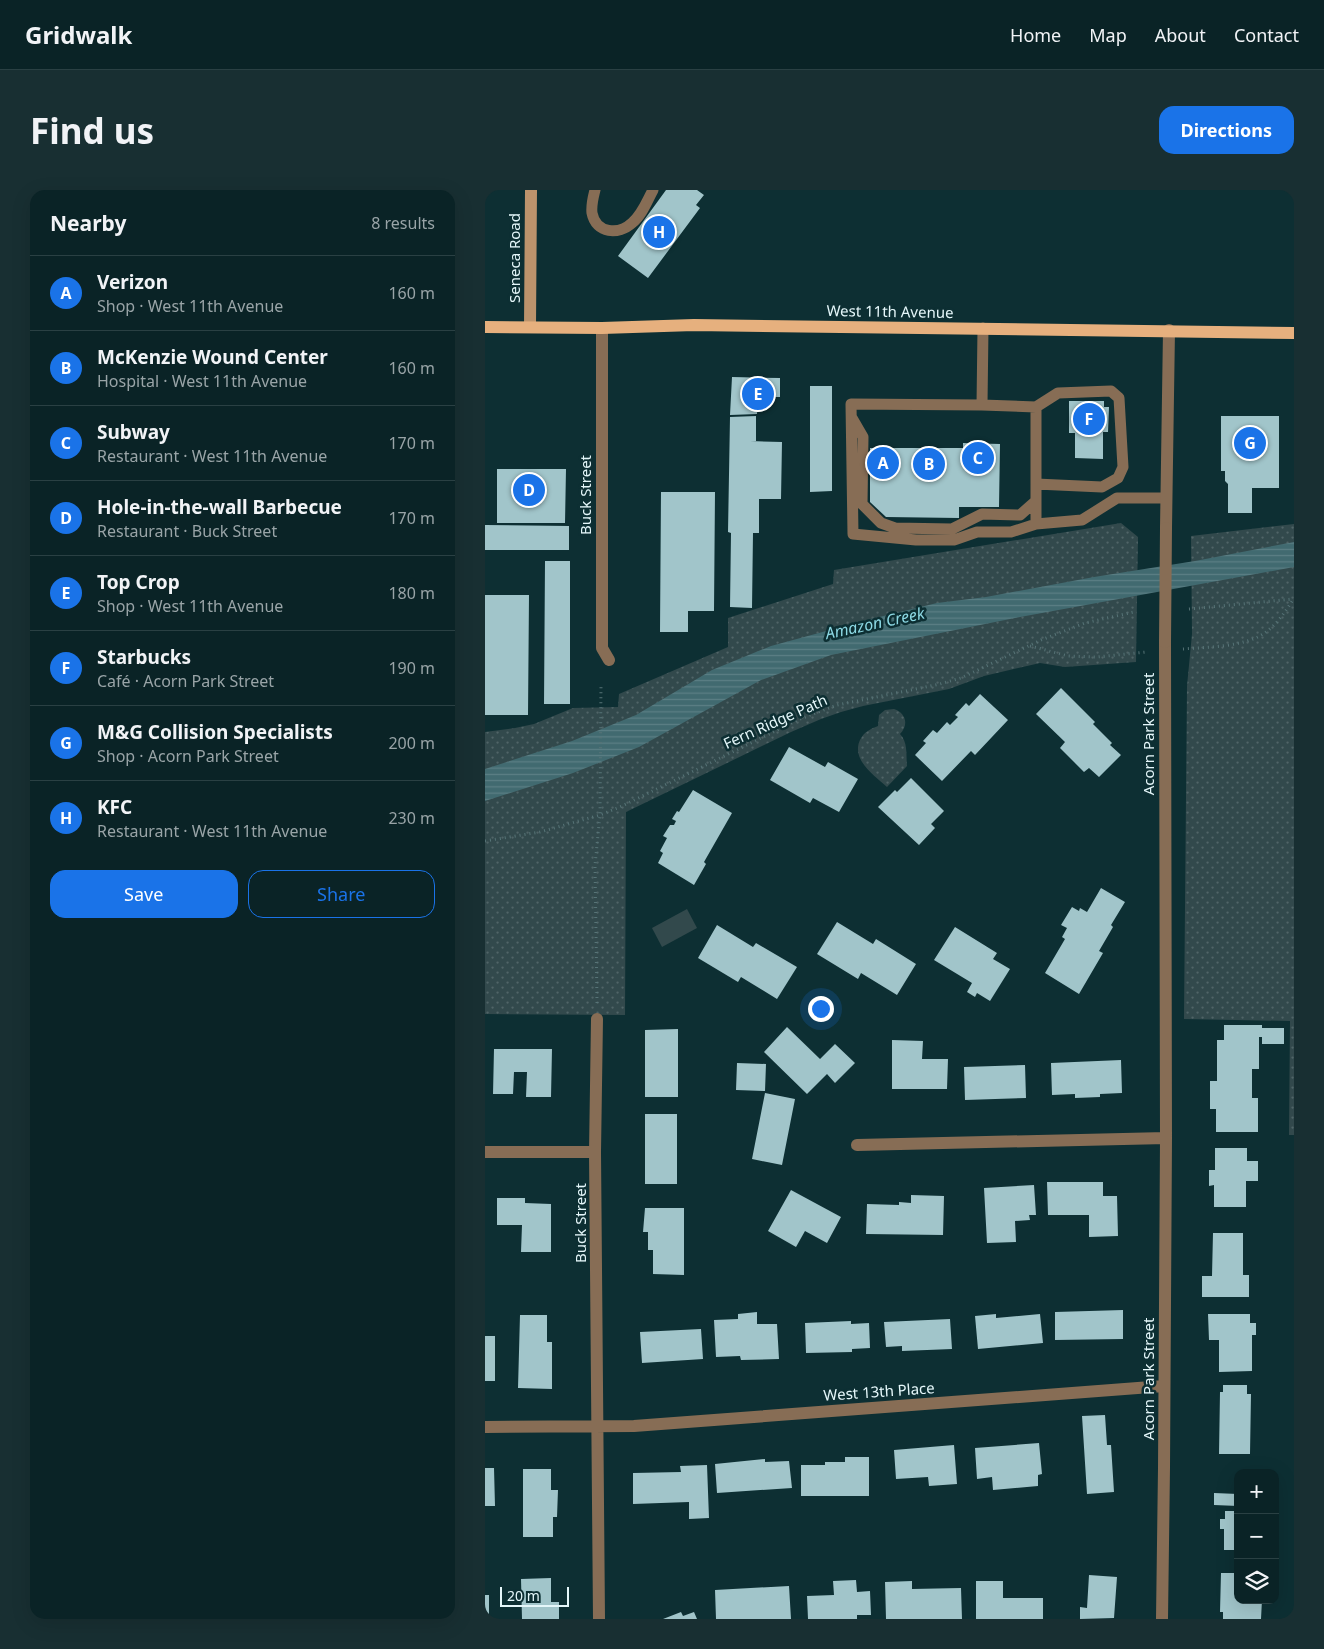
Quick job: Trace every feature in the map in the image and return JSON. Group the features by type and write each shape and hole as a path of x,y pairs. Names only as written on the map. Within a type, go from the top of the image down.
{"main road":[{"name":"Seneca Road","path":"531,190 531,327"},
{"name":"West 11th Avenue","path":"485,326 602,328 694,325 1294,333"}],"street":[{"name":"Buck Street","path":"602,328 601,648 609,660"},
{"name":"Acorn Park Street","path":"1162,1619 1165,1138 1164,646 1169,330"},
{"name":"Buck Street","path":"597,1019 595,1152 599,1619"},
{"path":"857,1146 1165,1138"},
{"path":"485,1152 595,1152"},
{"name":"West 13th Place","path":"597,1427 634,1426 1164,1386"},
{"path":"485,1428 597,1427"}],"lane":[{"path":"595,190 592,213 595,223 603,229 613,232 623,230 633,222 643,210 653,190"},
{"path":"982,405 983,328"},
{"path":"1036,484 1102,487 1118,478 1123,466 1119,398 1111,391 1058,393 1036,407 851,404 853,534 916,540 954,540 977,532 1011,532 1036,524 1082,520 1117,498 1166,498"},
{"path":"1036,407 1036,524"},
{"path":"851,416 863,437 862,504 881,523 895,528 952,529 982,514 1020,515 1036,501"}],"path":[{"path":"1028,646 1069,656 1097,657 1164,646 1206,647 1242,642 1263,634 1282,615 1294,598"},
{"path":"1189,609 1294,598"},
{"name":"Fern Ridge Path","path":"485,841 540,832 600,815 801,719 837,705 961,678 1028,646 1085,623 1135,612"},
{"path":"597,1019 595,865 600,815 601,685"}],"shaded area":[{"path":"1121,523 1138,537 1136,662 1065,667 1040,663 984,676 949,689 841,712 791,732 626,812 625,1015 485,1014 485,732 534,724 573,708 618,707 619,694 728,647 728,618 833,584 834,570"},
{"path":"1294,524 1294,1135 1289,1135 1290,1021 1184,1019 1187,686 1192,634 1191,536"},
{"path":"894,709 904,716 905,720 905,727 900,734 905,745 907,766 887,787 865,766 861,760 858,747 863,735 878,726 879,715 885,710"},
{"path":"687,909 697,928 662,947 652,928"}],"water":[{"name":"Amazon Creek","path":"1294,542 1294,567 1015,618 831,655 761,680 639,747 573,773 485,801 485,769 572,741 636,715 712,670 771,646 937,603 986,597"}],"building":[{"path":"666,190 697,190 704,195 696,205 700,208 648,278 618,256"},
{"path":"732,377 780,378 780,397 758,397 757,414 730,415"},
{"path":"810,386 832,386 832,491 810,492"},
{"path":"1069,401 1104,401 1104,407 1109,407 1108,432 1103,432 1103,459 1075,458 1075,433 1069,433"},
{"path":"756,416 756,441 750,441 782,442 781,499 759,499 759,533 753,533 752,608 730,607 731,533 728,532 730,417"},
{"path":"1221,416 1279,416 1279,488 1252,488 1252,513 1228,513 1228,484 1225,481 1225,471 1221,471"},
{"path":"963,443 1000,444 999,507 959,507 959,518 886,517 870,502 870,448 963,448"},
{"path":"497,469 566,469 565,523 497,523"},
{"path":"661,492 715,492 714,611 688,611 688,632 660,632"},
{"path":"485,525 569,526 569,550 485,550"},
{"path":"545,561 570,561 570,704 544,704"},
{"path":"485,595 529,595 528,715 485,715"},
{"path":"1061,688 1095,722 1093,724 1121,755 1099,777 1089,768 1084,772 1060,748 1065,742 1036,714"},
{"path":"980,694 1008,720 975,755 971,751 942,781 915,755 926,743 923,741 933,730 937,733 947,722 950,725 958,717 955,715 966,703 969,706"},
{"path":"789,747 825,767 828,762 858,779 839,812 813,798 810,803 770,780"},
{"path":"911,778 944,811 931,824 935,828 919,845 878,807 895,790 897,792"},
{"path":"693,790 732,813 704,862 706,864 694,885 658,863 663,853 660,851 667,838 663,836 670,825 674,825 676,821 672,819 677,811 679,812"},
{"path":"1101,888 1125,902 1111,925 1113,927 1099,951 1103,953 1079,994 1045,973 1065,939 1062,937 1067,928 1061,925 1072,907 1079,911 1080,908 1087,912"},
{"path":"837,922 873,944 876,939 916,964 897,995 861,973 858,979 817,954"},
{"path":"717,925 753,947 756,943 797,967 777,999 741,977 738,982 698,958"},
{"path":"955,927 997,953 993,959 1010,969 990,1001 977,993 975,997 967,992 972,983 934,960"},
{"path":"1224,1025 1262,1025 1262,1028 1284,1028 1284,1044 1262,1044 1262,1037 1259,1037 1259,1069 1252,1069 1252,1098 1258,1098 1258,1132 1216,1132 1216,1109 1210,1109 1210,1081 1217,1081 1217,1040 1224,1040"},
{"path":"787,1027 820,1059 835,1044 855,1063 835,1083 827,1074 807,1094 764,1052"},
{"path":"678,1029 678,1097 645,1097 645,1030"},
{"path":"892,1040 923,1041 922,1059 948,1059 947,1089 892,1089"},
{"path":"494,1049 552,1049 551,1097 526,1097 527,1072 514,1072 513,1094 493,1094"},
{"path":"1121,1060 1122,1093 1100,1094 1100,1097 1075,1098 1075,1094 1052,1095 1051,1063"},
{"path":"737,1063 766,1064 765,1091 736,1090"},
{"path":"1025,1065 1026,1098 965,1100 964,1067"},
{"path":"765,1093 795,1099 782,1165 752,1159"},
{"path":"645,1114 677,1114 677,1184 645,1184"},
{"path":"1215,1148 1247,1148 1247,1161 1258,1161 1258,1181 1246,1181 1246,1207 1214,1207 1214,1185 1209,1186 1209,1170 1215,1170"},
{"path":"1047,1182 1103,1182 1103,1196 1117,1196 1118,1236 1089,1237 1089,1215 1048,1215"},
{"path":"1034,1185 1036,1215 1029,1215 1030,1220 1015,1221 1016,1242 987,1243 984,1188"},
{"path":"791,1190 841,1217 827,1243 805,1231 796,1247 768,1231"},
{"path":"911,1195 944,1196 943,1235 866,1234 867,1204 899,1205 899,1202 911,1203"},
{"path":"497,1198 525,1198 525,1203 551,1204 551,1252 521,1252 522,1225 497,1225"},
{"path":"645,1208 684,1208 684,1275 653,1274 653,1250 648,1250 648,1232 643,1232"},
{"path":"1213,1233 1243,1233 1243,1275 1249,1275 1249,1297 1202,1297 1202,1276 1212,1276"},
{"path":"1123,1310 1123,1339 1055,1340 1055,1312"},
{"path":"757,1312 757,1324 777,1324 779,1359 741,1360 740,1356 716,1357 714,1320 738,1319 738,1314"},
{"path":"996,1314 996,1318 1040,1314 1043,1343 978,1349 975,1316"},
{"path":"1208,1314 1250,1314 1250,1323 1256,1323 1256,1335 1252,1335 1252,1371 1219,1372 1219,1340 1209,1340"},
{"path":"520,1315 547,1315 547,1342 552,1342 552,1389 518,1388"},
{"path":"950,1319 952,1349 902,1351 902,1346 886,1347 884,1322"},
{"path":"851,1321 851,1324 869,1323 870,1348 852,1349 852,1352 806,1353 805,1323"},
{"path":"701,1329 703,1359 642,1363 640,1332"},
{"path":"485,1336 495,1336 495,1381 485,1381"},
{"path":"1223,1385 1247,1385 1247,1394 1251,1394 1250,1454 1219,1454 1220,1392 1223,1392"},
{"path":"1105,1415 1107,1445 1111,1445 1114,1492 1087,1494 1082,1416"},
{"path":"1039,1443 1042,1474 1038,1475 1038,1486 993,1490 992,1477 977,1479 975,1448"},
{"path":"954,1445 957,1484 929,1486 928,1477 896,1479 894,1450"},
{"path":"845,1457 869,1457 869,1496 801,1496 801,1465 825,1465 825,1462 845,1462"},
{"path":"765,1459 765,1462 789,1461 792,1488 717,1493 715,1464"},
{"path":"707,1465 709,1518 689,1519 689,1502 633,1504 633,1473 681,1472 680,1466"},
{"path":"485,1468 494,1468 495,1506 485,1506"},
{"path":"523,1469 551,1469 551,1490 558,1490 557,1517 553,1517 553,1537 523,1537"},
{"path":"1214,1493 1234,1494 1234,1506 1214,1505"},
{"path":"1225,1511 1234,1511 1234,1550 1224,1550 1224,1529 1220,1529 1220,1519 1225,1519"},
{"path":"1221,1573 1234,1573 1234,1604 1262,1604 1261,1619 1223,1619 1223,1612 1220,1612"},
{"path":"1089,1575 1117,1577 1114,1618 1080,1619 1080,1607 1087,1608"},
{"path":"551,1578 551,1602 559,1602 559,1619 522,1619 521,1579"},
{"path":"856,1580 857,1592 870,1591 871,1615 857,1615 857,1619 808,1619 807,1596 834,1595 833,1581"},
{"path":"912,1581 912,1589 961,1588 962,1619 886,1619 885,1582"},
{"path":"976,1581 1003,1581 1003,1598 1043,1598 1043,1619 976,1619"},
{"path":"789,1586 791,1619 716,1619 715,1590"},
{"path":"485,1595 489,1595 489,1619 485,1619"},
{"path":"681,1612 683,1616 694,1612 697,1619 663,1619"}],"place":[{"name":"KFC","path":"659,232"},
{"name":"Top Crop","path":"758,394"},
{"name":"Starbucks","path":"1089,419"},
{"name":"M&G Collision Specialists","path":"1250,443"},
{"name":"Subway","path":"978,458"},
{"name":"Verizon","path":"883,463"},
{"name":"McKenzie Wound Center","path":"929,464"},
{"name":"Hole-in-the-wall Barbecue","path":"529,490"}]}
